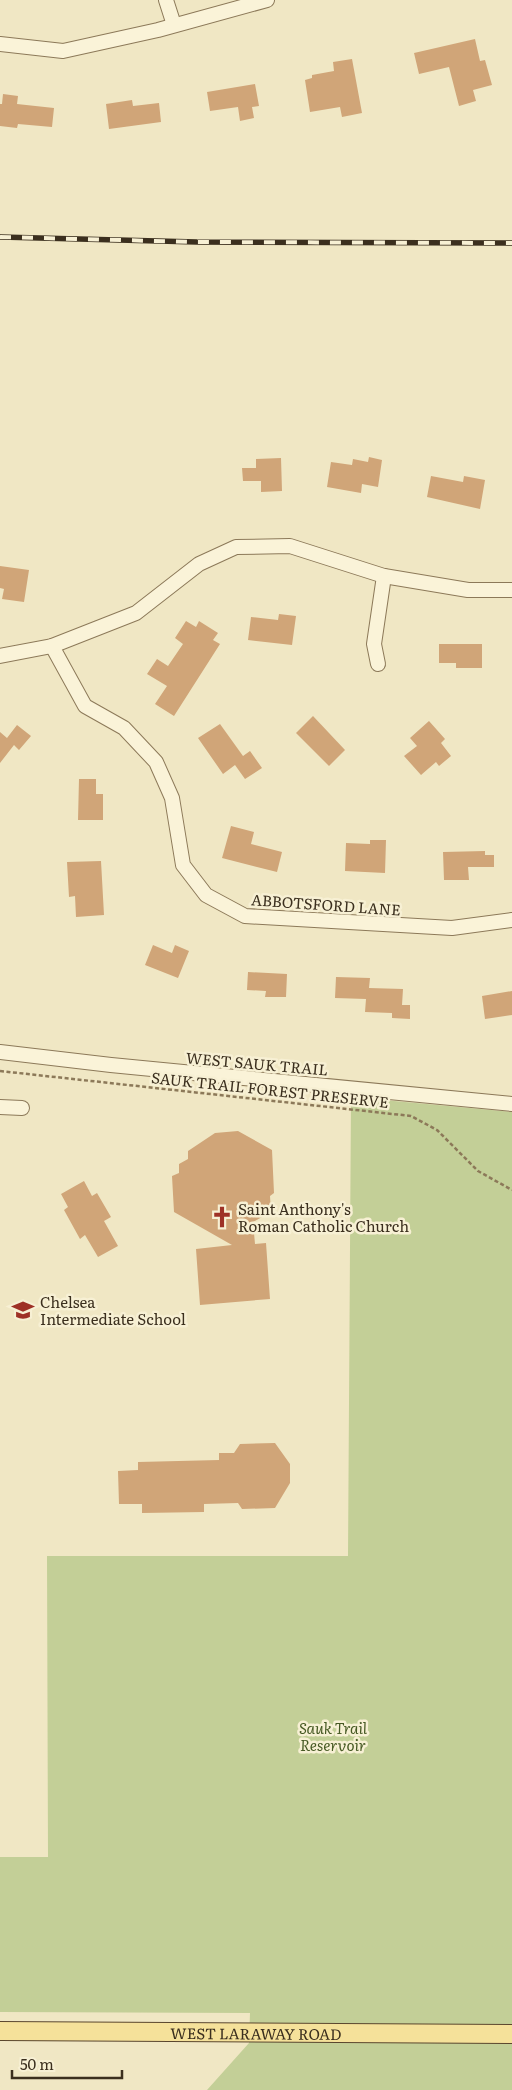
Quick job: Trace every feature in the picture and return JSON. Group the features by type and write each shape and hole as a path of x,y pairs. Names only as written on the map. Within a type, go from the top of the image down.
{"main road":[{"name":"WEST LARAWAY ROAD","path":"0,2031 512,2034"}],"street":[{"path":"166,0 174,25"},
{"path":"0,44 63,51 174,25 267,0"},
{"path":"0,656 52,646 136,613 199,564 236,547 290,546 384,576 468,590 512,590"},
{"path":"378,664 374,644 384,576"},
{"name":"ABBOTSFORD LANE","path":"52,646 85,706 124,728 156,762 172,798 183,865 206,895 245,916 452,928 512,920"},
{"name":"WEST SAUK TRAIL","path":"0,1052 128,1067 512,1104"},
{"path":"0,1107 22,1108"}],"path":[{"name":"SAUK TRAIL FOREST PRESERVE","path":"0,1072 411,1116 437,1130 478,1171 512,1190"}],"green space":[{"name":"Sauk Trail Reservoir","path":"351,1097 512,1112 512,2090 207,2090 249,2043 250,2013 0,2012 0,1857 48,1857 47,1556 348,1556"}],"building":[{"path":"475,39 480,61 485,60 492,85 473,90 476,101 459,106 449,67 419,74 414,53"},
{"path":"352,59 362,113 342,117 340,107 310,112 305,80 312,78 312,75 334,71 333,62"},
{"path":"255,84 259,106 252,107 254,118 240,121 238,107 210,111 207,92"},
{"path":"3,94 18,96 17,104 54,108 52,127 18,124 17,128 0,126 0,104 2,104"},
{"path":"132,100 133,106 159,103 161,122 109,129 106,104"},
{"path":"369,457 382,460 378,487 362,484 361,493 327,487 331,462 352,465 353,459 368,462"},
{"path":"281,458 282,491 261,492 261,481 243,481 242,468 256,468 256,459"},
{"path":"431,476 463,482 464,476 485,480 480,509 427,497"},
{"path":"0,566 29,570 24,602 2,599 4,589 0,588"},
{"path":"279,614 296,616 292,645 248,640 251,617 278,620"},
{"path":"186,621 196,627 199,621 218,633 213,640 220,644 174,716 155,704 167,686 147,674 157,659 168,666 183,644 175,638"},
{"path":"439,644 482,644 482,668 456,668 456,663 439,663"},
{"path":"313,716 345,750 329,766 296,733"},
{"path":"429,721 445,739 441,743 451,756 439,766 436,762 421,775 404,756 417,746 410,738"},
{"path":"220,724 243,756 250,751 262,768 245,779 235,765 223,774 198,738"},
{"path":"17,725 31,736 19,750 14,745 0,763 0,732 7,738"},
{"path":"79,779 96,779 96,794 103,794 103,820 78,820"},
{"path":"231,826 254,832 251,844 282,852 277,872 222,858"},
{"path":"370,840 386,840 385,873 345,871 346,843 370,844"},
{"path":"485,851 485,855 494,855 494,867 468,867 469,880 444,880 443,852"},
{"path":"101,861 104,915 76,917 75,896 69,897 67,862"},
{"path":"153,945 172,953 175,945 189,951 178,978 145,965"},
{"path":"248,972 287,974 286,997 265,997 266,991 247,990"},
{"path":"336,977 370,978 369,988 403,989 402,1005 410,1005 410,1019 392,1018 392,1013 365,1012 366,999 335,998"},
{"path":"512,991 512,1015 485,1019 482,996"},
{"name":"Saint Anthony's Roman Catholic Church","path":"238,1131 272,1150 274,1193 270,1196 271,1212 253,1222 255,1244 266,1243 270,1299 200,1305 196,1249 232,1245 174,1212 172,1176 179,1173 179,1164 188,1159 188,1151 215,1133"},
{"path":"84,1181 92,1196 97,1193 111,1217 104,1221 118,1246 98,1257 85,1235 80,1239 64,1210 68,1207 61,1194"},
{"path":"275,1443 290,1464 290,1483 275,1508 242,1509 238,1503 204,1504 204,1512 142,1513 142,1504 119,1504 118,1471 138,1470 138,1462 219,1460 219,1453 234,1453 240,1444"}],"railway":[{"path":"0,237 197,242 512,243"}],"place":[{"name":"Saint Anthony's Roman Catholic Church","path":"222,1217"},
{"name":"Chelsea Intermediate School","path":"23,1310"}]}
